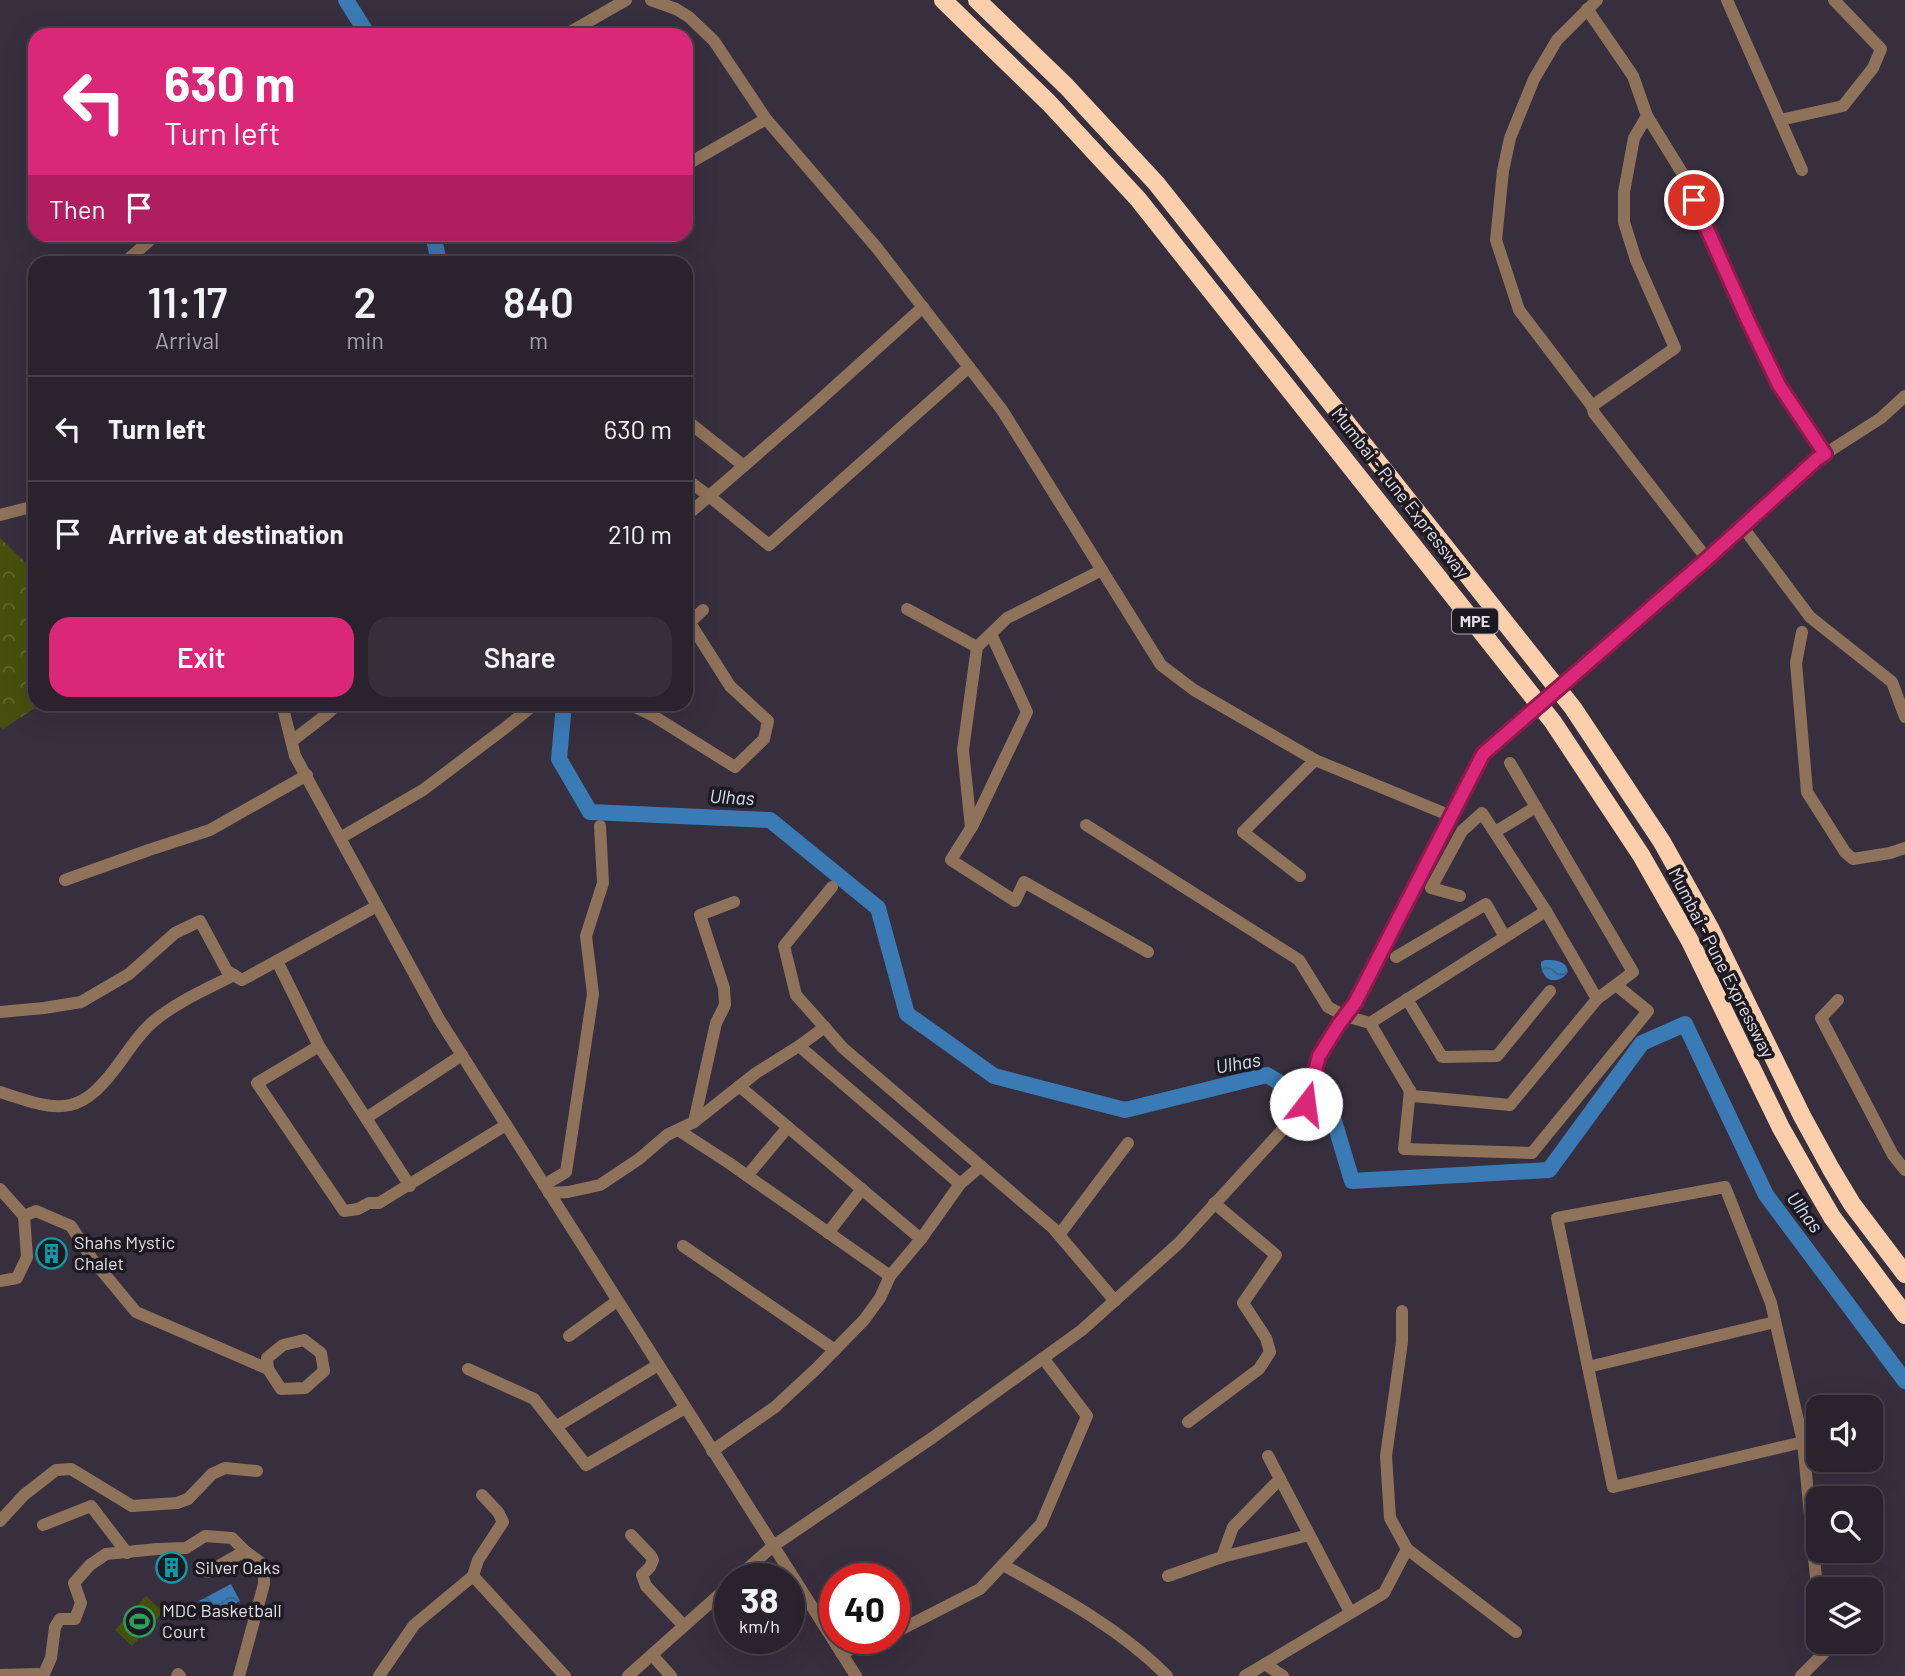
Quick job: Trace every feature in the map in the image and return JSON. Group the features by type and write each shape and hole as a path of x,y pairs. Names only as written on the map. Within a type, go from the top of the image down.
{"highway":[{"name":"Mumbai - Pune Expressway","path":"943,0 1049,103 1138,199 1553,722 1634,844 1690,941 1781,1128 1832,1217 1905,1315"},
{"name":"Mumbai - Pune Expressway","path":"977,0 1066,86 1156,183 1573,708 1662,842 1711,930 1802,1116 1831,1169 1852,1203 1905,1274"}],"street":[{"path":"577,28 625,0"},
{"path":"651,0 689,17 714,41 766,119 877,248 1002,410 1161,665 1194,690 1315,760 1451,816"},
{"path":"1727,0 1802,170"},
{"path":"1780,120 1843,106 1873,68 1881,49 1834,0"},
{"path":"1707,559 1594,414 1592,406 1519,310 1496,240 1503,171 1510,138 1534,79 1557,40 1592,4 1633,76 1647,116 1684,176 1779,385 1825,454"},
{"path":"1592,406 1675,348 1636,260 1624,222 1623,192 1634,138 1647,116"},
{"path":"693,161 766,119"},
{"path":"135,256 149,242"},
{"path":"693,510 923,307"},
{"path":"693,484 769,545 969,367"},
{"path":"754,1563 773,1546 932,1438 1082,1330 1179,1243 1306,1104 1319,1056 1355,1003 1483,754 1707,559 1817,459 1881,418 1905,396"},
{"path":"693,426 744,466"},
{"path":"0,515 28,508"},
{"path":"1742,526 1810,617 1892,682 1905,716"},
{"path":"971,828 963,750 977,647 1007,618 1102,570"},
{"path":"693,619 703,610"},
{"path":"907,610 977,647"},
{"path":"644,711 735,767 764,739 768,721 730,686 693,631"},
{"path":"1802,632 1796,663 1807,792 1845,852 1853,859 1905,848"},
{"path":"991,634 1027,712 971,828 951,860 1015,901 1024,882 1147,952"},
{"path":"284,711 295,756 439,1019 819,1618"},
{"path":"292,741 330,711"},
{"path":"340,838 424,790 527,711"},
{"path":"1300,876 1243,832 1315,760"},
{"path":"1086,825 1299,960 1328,1007 1345,1016 1370,1023 1413,1096 1510,1105 1597,999 1633,972 1510,763"},
{"path":"65,880 210,830 307,775"},
{"path":"1495,832 1536,807"},
{"path":"1460,896 1431,888 1462,831 1482,813 1546,911 1597,999"},
{"path":"546,1189 566,1172 572,1143 593,994 586,936 603,883 600,826"},
{"path":"832,887 784,946 796,996 843,1048 1059,1235 1115,1301"},
{"path":"694,1122 716,1023 726,1005 700,915 734,902"},
{"path":"1396,957 1486,904 1505,937"},
{"path":"0,1012 82,1002 129,974 176,933 200,921 227,971 242,981 377,906"},
{"path":"1370,1023 1546,911"},
{"path":"277,961 319,1046 410,1185"},
{"path":"0,1092 50,1106 62,1107 77,1103 107,1081 153,1022 179,1004 234,975"},
{"path":"1410,1090 1404,1149 1532,1153 1648,1011 1616,985"},
{"path":"1408,999 1442,1058 1497,1056 1550,991"},
{"path":"1838,1000 1821,1018 1893,1155 1905,1170"},
{"path":"546,1189 568,1192 600,1185 639,1159 667,1135 694,1122 756,1073 825,1027"},
{"path":"319,1046 257,1083 344,1210 379,1203 506,1125"},
{"path":"799,1046 960,1184"},
{"path":"366,1118 462,1055"},
{"path":"739,1086 921,1239"},
{"path":"747,1176 788,1127"},
{"path":"678,1130 890,1276"},
{"path":"1059,1235 1128,1143"},
{"path":"712,1451 775,1407 864,1320 880,1298 890,1276 921,1239 960,1184 981,1166"},
{"path":"1803,1442 1613,1488 1557,1218 1725,1187 1771,1303 1803,1442 1816,1577"},
{"path":"0,1189 24,1216 27,1257 17,1278 0,1281"},
{"path":"828,1233 862,1189"},
{"path":"1188,1422 1259,1369 1270,1352 1266,1338 1243,1303 1276,1255 1214,1203"},
{"path":"24,1216 36,1211 71,1226 92,1259 136,1312 268,1369 281,1389 305,1388 324,1371 321,1353 304,1340 283,1345 267,1358 268,1369"},
{"path":"683,1246 835,1350"},
{"path":"569,1336 617,1301"},
{"path":"1402,1311 1402,1342 1386,1456 1390,1518 1407,1549 1516,1632"},
{"path":"1588,1367 1775,1322"},
{"path":"910,1625 980,1589 1041,1524 1087,1416 1043,1358"},
{"path":"557,1426 658,1366"},
{"path":"468,1369 534,1399 586,1465 685,1408"},
{"path":"1268,1456 1350,1612"},
{"path":"0,1521 24,1495 56,1470 71,1469 132,1506 177,1503 188,1499 212,1474 225,1468 257,1471"},
{"path":"1222,1557 1233,1527 1280,1479"},
{"path":"379,1676 414,1625 473,1576 478,1560 503,1522 498,1512 482,1495"},
{"path":"43,1525 91,1506 127,1553"},
{"path":"631,1535 653,1560 642,1575 646,1586 684,1626"},
{"path":"1168,1576 1222,1557 1310,1535"},
{"path":"0,1675 42,1676 51,1658 55,1627 60,1619 75,1619 81,1603 74,1583 90,1565 106,1555 186,1548 205,1536 232,1538 264,1565 264,1584 239,1676"},
{"path":"1245,1676 1384,1593 1407,1549"},
{"path":"208,1572 245,1550"},
{"path":"1003,1565 1078,1606 1153,1662 1167,1676"},
{"path":"473,1576 565,1676"},
{"path":"630,1675 714,1599"},
{"path":"842,1654 856,1676"},
{"path":"1801,1676 1823,1654"},
{"path":"652,1655 671,1676"},
{"path":"1265,1664 1283,1676"}],"green space":[{"path":"0,538 28,565 28,711 30,711 3,729 0,726"},
{"name":"MDC Basketball Court","path":"146,1596 163,1612 132,1646 115,1630"}],"water":[{"path":"1545,960 1562,963 1568,972 1559,980 1546,977 1541,968 1541,962"},
{"path":"231,1584 240,1601 208,1618 199,1601"}],"waterway":[{"name":"Ulhas","path":"346,0 364,28"},
{"name":"Ulhas","path":"435,242 438,256"},
{"name":"Ulhas","path":"563,711 559,759 590,812 770,820 878,908 907,1014 994,1076 1125,1110 1267,1075 1332,1114 1352,1181 1549,1170 1642,1043 1685,1024 1766,1195 1905,1381"}],"place":[{"name":"Shahs Mystic Chalet","path":"51,1253"},
{"name":"Silver Oaks","path":"172,1568"},
{"name":"MDC Basketball Court","path":"139,1621"}],"route":[{"path":"1306,1104 1319,1056 1355,1003 1483,754 1825,454 1779,385 1694,200"}]}
